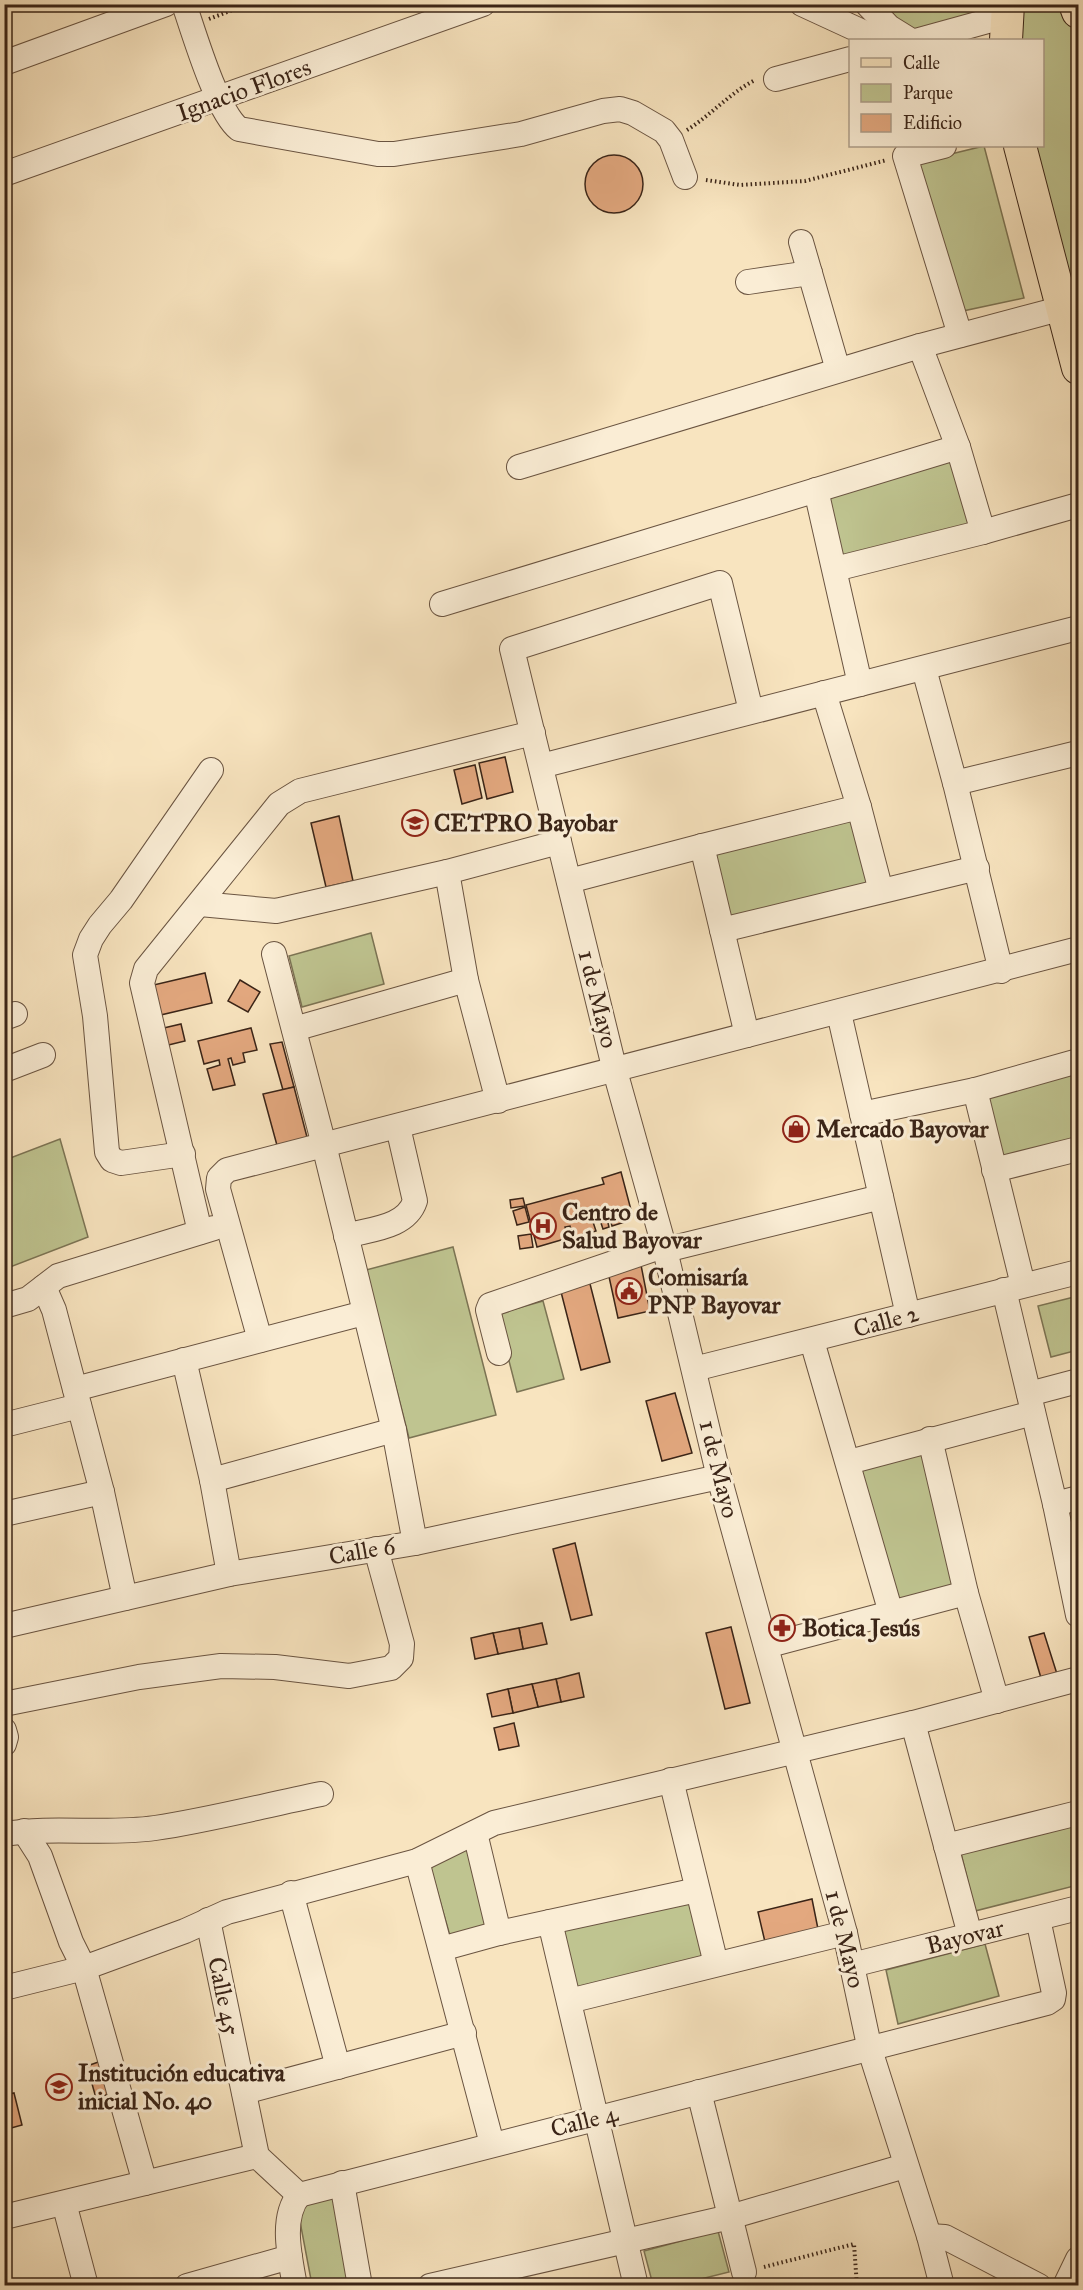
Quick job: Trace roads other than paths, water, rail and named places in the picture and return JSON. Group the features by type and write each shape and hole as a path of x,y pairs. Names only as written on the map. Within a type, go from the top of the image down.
{"main road":[{"path":"1075,4 1078,12"},
{"path":"1020,147 1071,310 1078,368"}],"street":[{"path":"4,63 166,4"},
{"path":"802,4 878,39"},
{"path":"867,4 889,27 908,39"},
{"name":"Ignacio Flores","path":"4,174 477,6"},
{"path":"188,15 219,99 233,125 239,129 378,154 404,154 521,135 603,111 620,109 664,131 671,140 686,177"},
{"path":"923,39 1007,20"},
{"path":"769,78 849,59"},
{"path":"940,147 905,156 960,335"},
{"path":"801,242 838,370"},
{"path":"747,282 810,273"},
{"path":"519,467 920,346 1071,310"},
{"path":"920,346 958,447 983,532"},
{"path":"442,604 958,447"},
{"path":"816,490 860,684"},
{"path":"835,569 983,532 1078,505"},
{"name":"1 de Mayo","path":"751,711 720,583 512,649 615,1071 664,1248 719,1477 845,1933 870,2049 905,2166 929,2236 942,2286"},
{"path":"541,766 1078,628"},
{"path":"924,669 977,868 1001,971"},
{"path":"824,693 859,807 880,891"},
{"path":"200,1232 141,983 146,969 279,804 300,791 533,733"},
{"path":"955,783 1078,753"},
{"path":"183,1154 121,1163 112,1160 107,1152 86,955 91,939 100,925 127,892 212,770"},
{"path":"569,881 859,807"},
{"path":"200,904 276,911 447,872 559,842"},
{"path":"702,846 747,1035"},
{"path":"722,930 977,868"},
{"path":"447,872 466,980 498,1101"},
{"path":"260,1340 218,1188 219,1178 227,1170 1078,950"},
{"path":"274,954 394,1430 415,1543"},
{"path":"294,1029 466,980"},
{"path":"839,1012 908,1315"},
{"path":"4,1070 43,1055"},
{"path":"862,1114 975,1090 1078,1061"},
{"path":"975,1090 994,1170 1031,1403 1078,1615"},
{"path":"346,1236 392,1224 404,1219 412,1211 415,1201 398,1126"},
{"path":"994,1170 1078,1149"},
{"path":"500,1353 488,1310 490,1305 664,1248 881,1197"},
{"path":"4,1306 28,1299 58,1276 228,1224"},
{"name":"Calle 2","path":"694,1369 1078,1272"},
{"path":"44,1287 54,1310 102,1492 125,1598"},
{"path":"4,1425 184,1360 364,1313"},
{"path":"812,1341 891,1613"},
{"path":"184,1360 212,1480 229,1574"},
{"path":"849,1462 930,1439 1031,1403 1078,1381"},
{"path":"212,1480 394,1430"},
{"path":"930,1439 966,1593 997,1701"},
{"name":"Calle 6","path":"4,1626 229,1574 415,1543 719,1477"},
{"path":"4,1514 102,1492"},
{"path":"1055,1504 1078,1498"},
{"path":"4,1704 139,1677 221,1665 349,1676 391,1668 400,1658 402,1644 376,1549"},
{"path":"766,1646 966,1593"},
{"path":"4,1988 84,1968 185,1931 227,1912 417,1861 494,1823 913,1723 1078,1679"},
{"path":"913,1723 970,1935"},
{"path":"4,1730 6,1737 4,1744"},
{"path":"671,1780 716,1964"},
{"path":"14,1833 56,1829 109,1832 155,1828 321,1794"},
{"path":"946,1846 1078,1813"},
{"path":"14,1833 40,1856 71,1942 84,1968 145,2183"},
{"path":"475,1833 499,1933"},
{"path":"417,1861 492,2144"},
{"path":"441,1949 499,1933 697,1890"},
{"path":"291,1893 338,2067"},
{"name":"Bayovar","path":"852,1965 1078,1908"},
{"name":"Calle 4","path":"299,2195 342,2182 1047,2003 1053,1999 1054,1993 1038,1919"},
{"name":"Calle 45","path":"208,1920 257,2156"},
{"path":"550,1922 636,2286"},
{"path":"569,2001 845,1933"},
{"path":"244,2092 464,2034"},
{"path":"699,2092 744,2272"},
{"path":"4,2217 257,2156 299,2195 291,2204 288,2218 290,2257 295,2286"},
{"path":"430,2286 730,2217 905,2166"},
{"path":"342,2182 360,2286"},
{"path":"64,2203 86,2286"},
{"path":"929,2236 945,2237 1039,2286"},
{"path":"187,2286 290,2257"},
{"path":"1065,2286 1078,2259"}],"place":[{"name":"CETPRO Bayobar","path":"415,823"},
{"name":"Mercado Bayovar","path":"796,1129"},
{"name":"Centro de Salud Bayovar","path":"543,1226"},
{"name":"Comisaría PNP Bayovar","path":"629,1291"},
{"name":"Botica Jesús","path":"782,1628"},
{"name":"Institución educativa inicial No. 40","path":"59,2087"}]}
